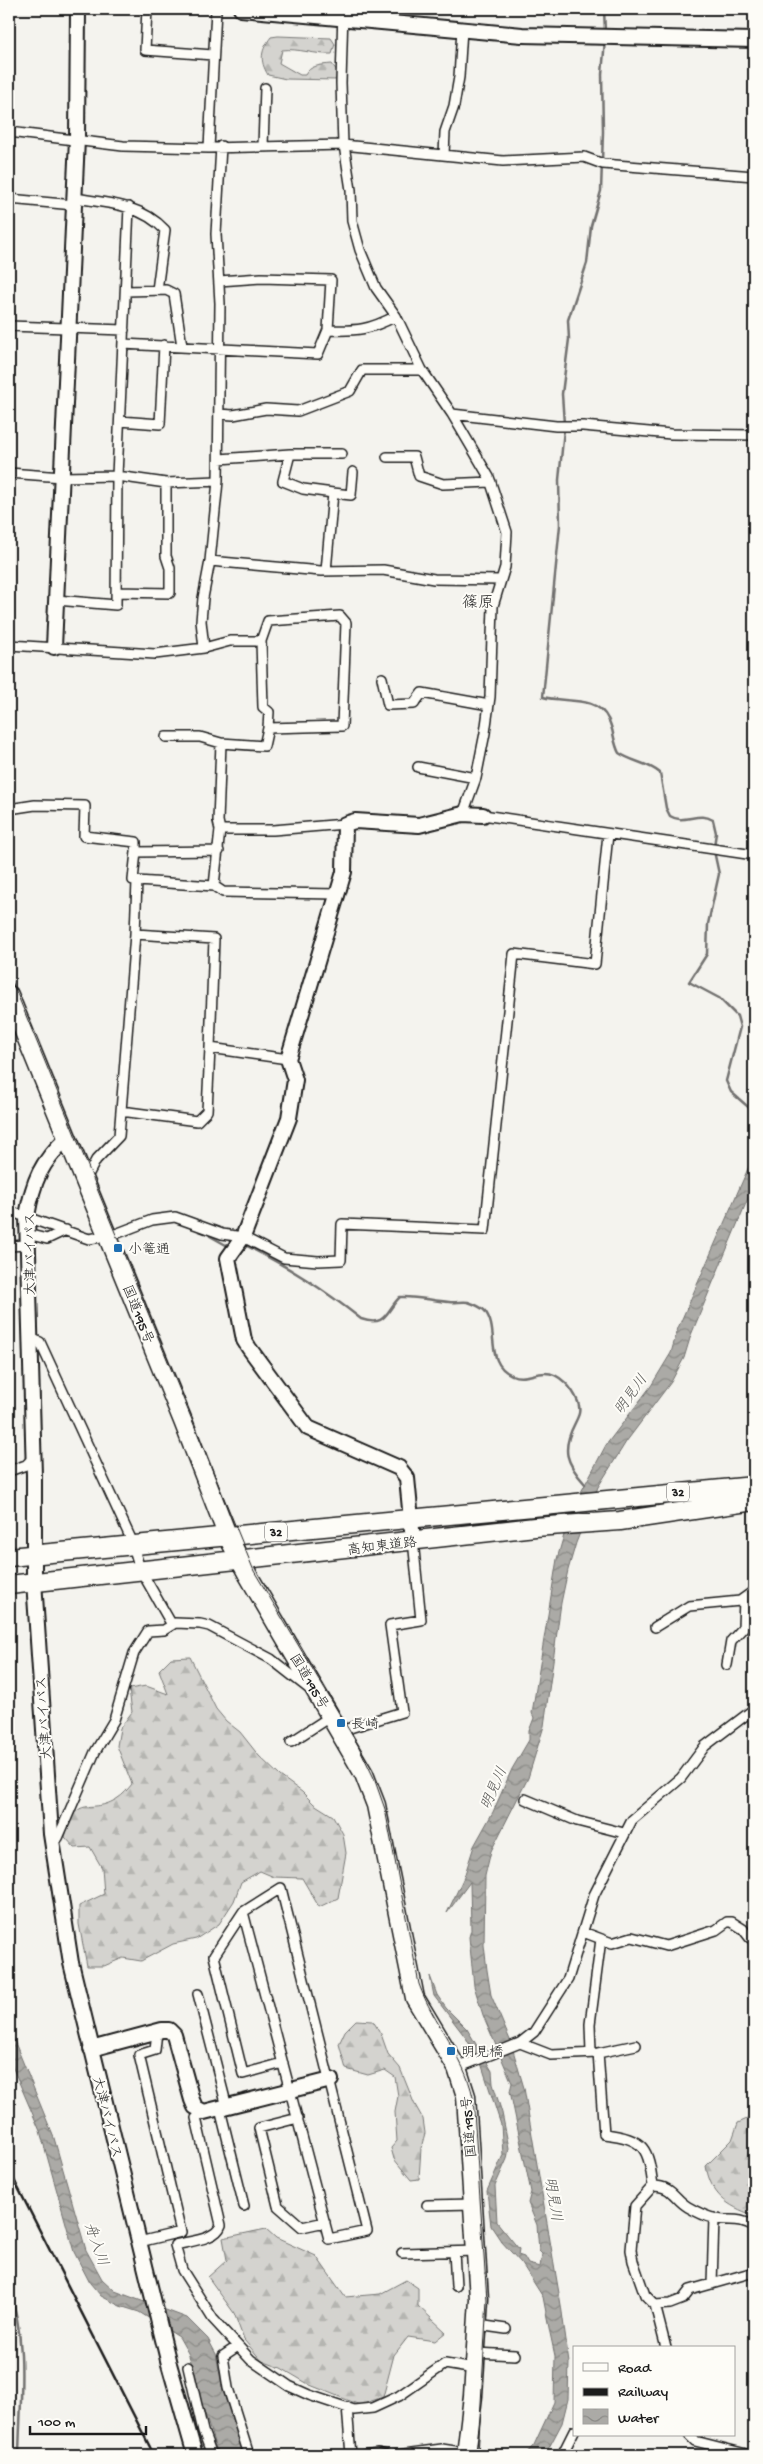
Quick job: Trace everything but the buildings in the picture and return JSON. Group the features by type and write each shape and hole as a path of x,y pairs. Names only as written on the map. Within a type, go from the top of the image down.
{"highway":[{"name":"国道195号","path":"10,1000 228,1537 239,1560 360,1766 376,1804 415,1998 457,2068 466,2096 479,2292 476,2361 467,2454"},
{"name":"高知東道路","path":"9,1557 228,1537 543,1504 754,1486"},
{"name":"高知東道路","path":"9,1586 34,1581 140,1569 334,1551 413,1540 535,1527 620,1521 754,1501"}],"street":[{"path":"54,647 77,139 78,9"},
{"path":"147,9 145,50 213,55"},
{"path":"209,148 216,9"},
{"path":"241,9 344,14 462,29 605,38 754,40"},
{"path":"344,14 341,83 344,145 351,190 352,221 360,250 376,288 396,316 422,370 452,414 491,482 507,532 505,568 493,606 489,704 476,778 463,814"},
{"path":"444,156 445,132 454,106 459,77 462,29"},
{"path":"263,146 265,88"},
{"path":"9,132 123,146 209,148 221,146 344,145 503,161 584,157 600,163 754,176"},
{"path":"204,648 201,621 210,561 219,459 220,348 216,234 221,146"},
{"path":"9,199 130,207 159,223 165,230 157,290"},
{"path":"56,600 116,605 118,476 130,207"},
{"path":"123,344 318,354 328,330 330,280 261,278 219,281"},
{"path":"126,291 157,290 170,291 174,294 182,346"},
{"path":"328,330 357,331 375,328 396,316"},
{"path":"9,326 68,330 124,330"},
{"path":"120,421 160,424 164,345"},
{"path":"219,414 233,415 266,409 298,411 350,391 362,370 422,370"},
{"path":"452,414 564,427 671,434 754,435"},
{"path":"219,459 290,454 342,454"},
{"path":"290,454 282,481 303,489 351,495 353,472"},
{"path":"387,457 414,457 418,476 443,484 491,482"},
{"path":"9,473 62,477 118,476 166,483 218,481"},
{"path":"116,592 170,593 170,568 166,556 166,483"},
{"path":"326,571 333,493"},
{"path":"210,561 326,571 368,569 434,579 500,580"},
{"path":"166,737 200,737 221,743 264,746 268,728 268,712 263,707 261,641 268,621 340,616 346,623 342,726 268,728"},
{"path":"9,645 155,654 204,648 230,641 261,641"},
{"path":"382,678 388,704 414,704 422,693 489,704"},
{"path":"214,886 219,851 220,830 218,822 221,743"},
{"path":"418,768 476,778"},
{"path":"9,810 35,805 85,806 84,836 136,842 133,880 137,882 214,886 222,892 337,894"},
{"path":"220,830 273,830 345,824 355,821 418,825 463,814 483,815 754,855"},
{"path":"340,1731 402,1712 390,1625 421,1620 407,1478 400,1468 308,1428 244,1340 228,1258 243,1237 289,1118 295,1080 288,1059 344,872 345,824"},
{"path":"9,1211 89,1239 107,1236 152,1220 175,1218 222,1234 243,1237 284,1258 318,1261 341,1260 342,1224 485,1230 514,954 595,964 608,834"},
{"path":"136,852 219,851"},
{"path":"85,1182 96,1160 119,1136 137,882"},
{"path":"121,1111 196,1121 207,1112 214,939 134,934"},
{"path":"210,1048 288,1059"},
{"name":"大津バイパス","path":"67,1138 49,1155 39,1173 30,1198 27,1216 34,1581 52,1839 70,1963 139,2242 195,2455"},
{"path":"9,1246 27,1239 47,1239 66,1230"},
{"path":"30,1338 40,1342 134,1546 140,1569 157,1602 172,1625"},
{"path":"9,1471 26,1465 33,1458"},
{"path":"655,1627 689,1606 740,1601 754,1591"},
{"path":"727,1665 731,1641 743,1628 744,1598"},
{"path":"52,1839 58,1838 95,1752 114,1720 134,1652 148,1631 164,1630 175,1622 209,1626 271,1659 317,1692"},
{"path":"457,2068 517,2044 534,2032 568,1979 594,1894 632,1820 681,1778 705,1746 754,1709"},
{"path":"291,1742 331,1716"},
{"path":"525,1799 577,1821 624,1833"},
{"path":"243,1912 298,2118 329,2239 367,2230 331,2080 281,1888 243,1912 214,1956 243,2074 283,2063"},
{"path":"583,1932 612,1943 632,1937 666,1946 716,1930 727,1922 732,1922 743,1929 750,1938"},
{"path":"601,1939 590,2024 604,2134 633,2141 643,2148 649,2156 652,2186 635,2206 632,2250 633,2261 645,2295 655,2305 665,2346"},
{"path":"198,1994 244,2206"},
{"path":"91,2049 157,2031 169,2030 174,2035 192,2100 195,2107 204,2112"},
{"path":"139,2242 181,2232 139,2055 154,2050 157,2031"},
{"path":"517,2044 551,2055 594,2052 636,2045"},
{"path":"331,2080 291,2092 204,2112 196,2118 221,2225 217,2232 211,2236 175,2245 182,2270 213,2319 251,2360 289,2386 309,2395 354,2410 373,2408 388,2403 445,2364 515,2355"},
{"path":"298,2118 259,2128 278,2206 302,2228 325,2222"},
{"path":"652,2186 660,2186 674,2193 686,2206 714,2218 741,2220 754,2226"},
{"path":"427,2205 474,2204"},
{"path":"712,2284 714,2218"},
{"path":"402,2253 477,2251"},
{"path":"454,2252 456,2286"},
{"path":"655,2305 670,2304 683,2299 690,2290 754,2272"},
{"path":"478,2325 506,2329"},
{"path":"238,2346 223,2356 228,2388 249,2455"},
{"path":"188,2367 203,2431 212,2455"},
{"path":"347,2407 351,2455"},
{"path":"562,2455 573,2433"},
{"path":"690,2436 695,2441 750,2455"},
{"path":"397,2455 442,2450 467,2454"},
{"path":"364,2455 386,2455"}],"green space":[{"path":"271,37 331,38 335,44 332,54 282,50 279,63 300,75 305,75 316,66 332,64 339,74 336,80 286,79 268,75 263,65 263,51"},
{"path":"190,1657 216,1709 226,1721 240,1732 259,1756 280,1776 302,1792 314,1804 333,1816 343,1834 346,1853 338,1898 319,1907 302,1878 274,1877 260,1871 241,1882 234,1901 219,1924 196,1939 173,1944 141,1961 123,1958 104,1966 87,1966 79,1924 79,1906 104,1894 102,1868 90,1847 75,1848 65,1837 74,1814 80,1809 108,1803 122,1795 132,1784 117,1746 120,1728 132,1712 129,1689 146,1686 168,1694 159,1670 171,1658"},
{"path":"356,2020 373,2021 381,2034 388,2054 400,2068 414,2103 423,2119 425,2133 421,2148 419,2179 411,2180 394,2159 391,2148 397,2141 395,2112 398,2096 395,2077 385,2070 368,2075 346,2069 339,2044 345,2031"},
{"path":"754,2116 753,2215 735,2208 716,2192 708,2176 706,2166 732,2140 738,2123"},
{"path":"266,2229 276,2238 316,2256 345,2297 380,2294 406,2280 418,2288 418,2306 446,2332 435,2341 408,2337 394,2355 383,2397 360,2405 310,2385 281,2368 262,2361 244,2340 234,2313 208,2277 227,2260 223,2238"}],"water":[{"path":"754,1155 754,1184 691,1335 684,1358 671,1382 626,1442 598,1487 576,1543 561,1603 544,1726 528,1778 491,1851 485,1876 484,1945 491,1995 510,2040 524,2088 569,2363 568,2399 562,2423 545,2455 525,2455 534,2445 554,2402 555,2356 543,2297 522,2264 501,2241 491,2226 487,2191 503,2155 501,2125 482,2066 466,2038 434,1996 430,1976 437,1995 446,2008 467,2029 492,2071 493,2084 502,2113 509,2148 507,2159 495,2186 497,2222 519,2249 518,2255 524,2257 528,2264 540,2267 542,2254 539,2251 537,2225 528,2203 531,2192 510,2091 512,2083 483,2015 474,1986 469,1937 471,1930 470,1882 447,1913 464,1877 474,1846 493,1812 512,1769 529,1740 529,1731 534,1718 532,1713 557,1559 571,1511 606,1445 651,1386 671,1353 678,1328"},
{"path":"9,2028 54,2138 86,2250 102,2279 115,2291 187,2318 208,2339 216,2354 223,2391 245,2455 218,2455 200,2398 195,2373 188,2353 179,2337 139,2312 120,2306 101,2296 90,2283 74,2252 40,2131 9,2059"}],"waterway":[{"path":"604,9 605,32"},
{"path":"564,424 562,394 569,339 568,320 587,263 591,226 601,191 602,74 605,40"},
{"path":"564,429 559,480 560,525 543,697 588,703 603,711 610,723 619,753 660,773 666,808 670,816 681,819 702,817 713,820 716,833 714,846"},
{"path":"714,851 719,874 708,924 707,954 689,982 719,998 737,1016 740,1027 726,1081 731,1092 754,1112"},
{"path":"210,1236 226,1245"},
{"path":"247,1246 306,1280 361,1319 370,1321 381,1319 400,1297 468,1302 482,1308 492,1327 495,1354 503,1370 520,1377 541,1373 551,1374 561,1379 573,1392 578,1402 579,1410 567,1449 573,1469 585,1484"},
{"path":"9,2289 19,2329 21,2350 19,2455"}],"tram line":[{"path":"9,974 254,1571 358,1745 374,1778 385,1809 419,1984 432,2013 463,2067 473,2097 487,2300 478,2455"}],"railway":[{"path":"9,2170 154,2455"}],"place":[{"name":"小篭通","path":"118,1248"},
{"name":"長崎","path":"341,1723"},
{"name":"明見橋","path":"451,2051"}],"district":[{"name":"篠原","path":"478,601"}],"water label":[{"name":"明見川","path":"630,1394"},
{"name":"明見川","path":"493,1788"},
{"name":"明見川","path":"554,2199"},
{"name":"舟入川","path":"97,2244"}]}
